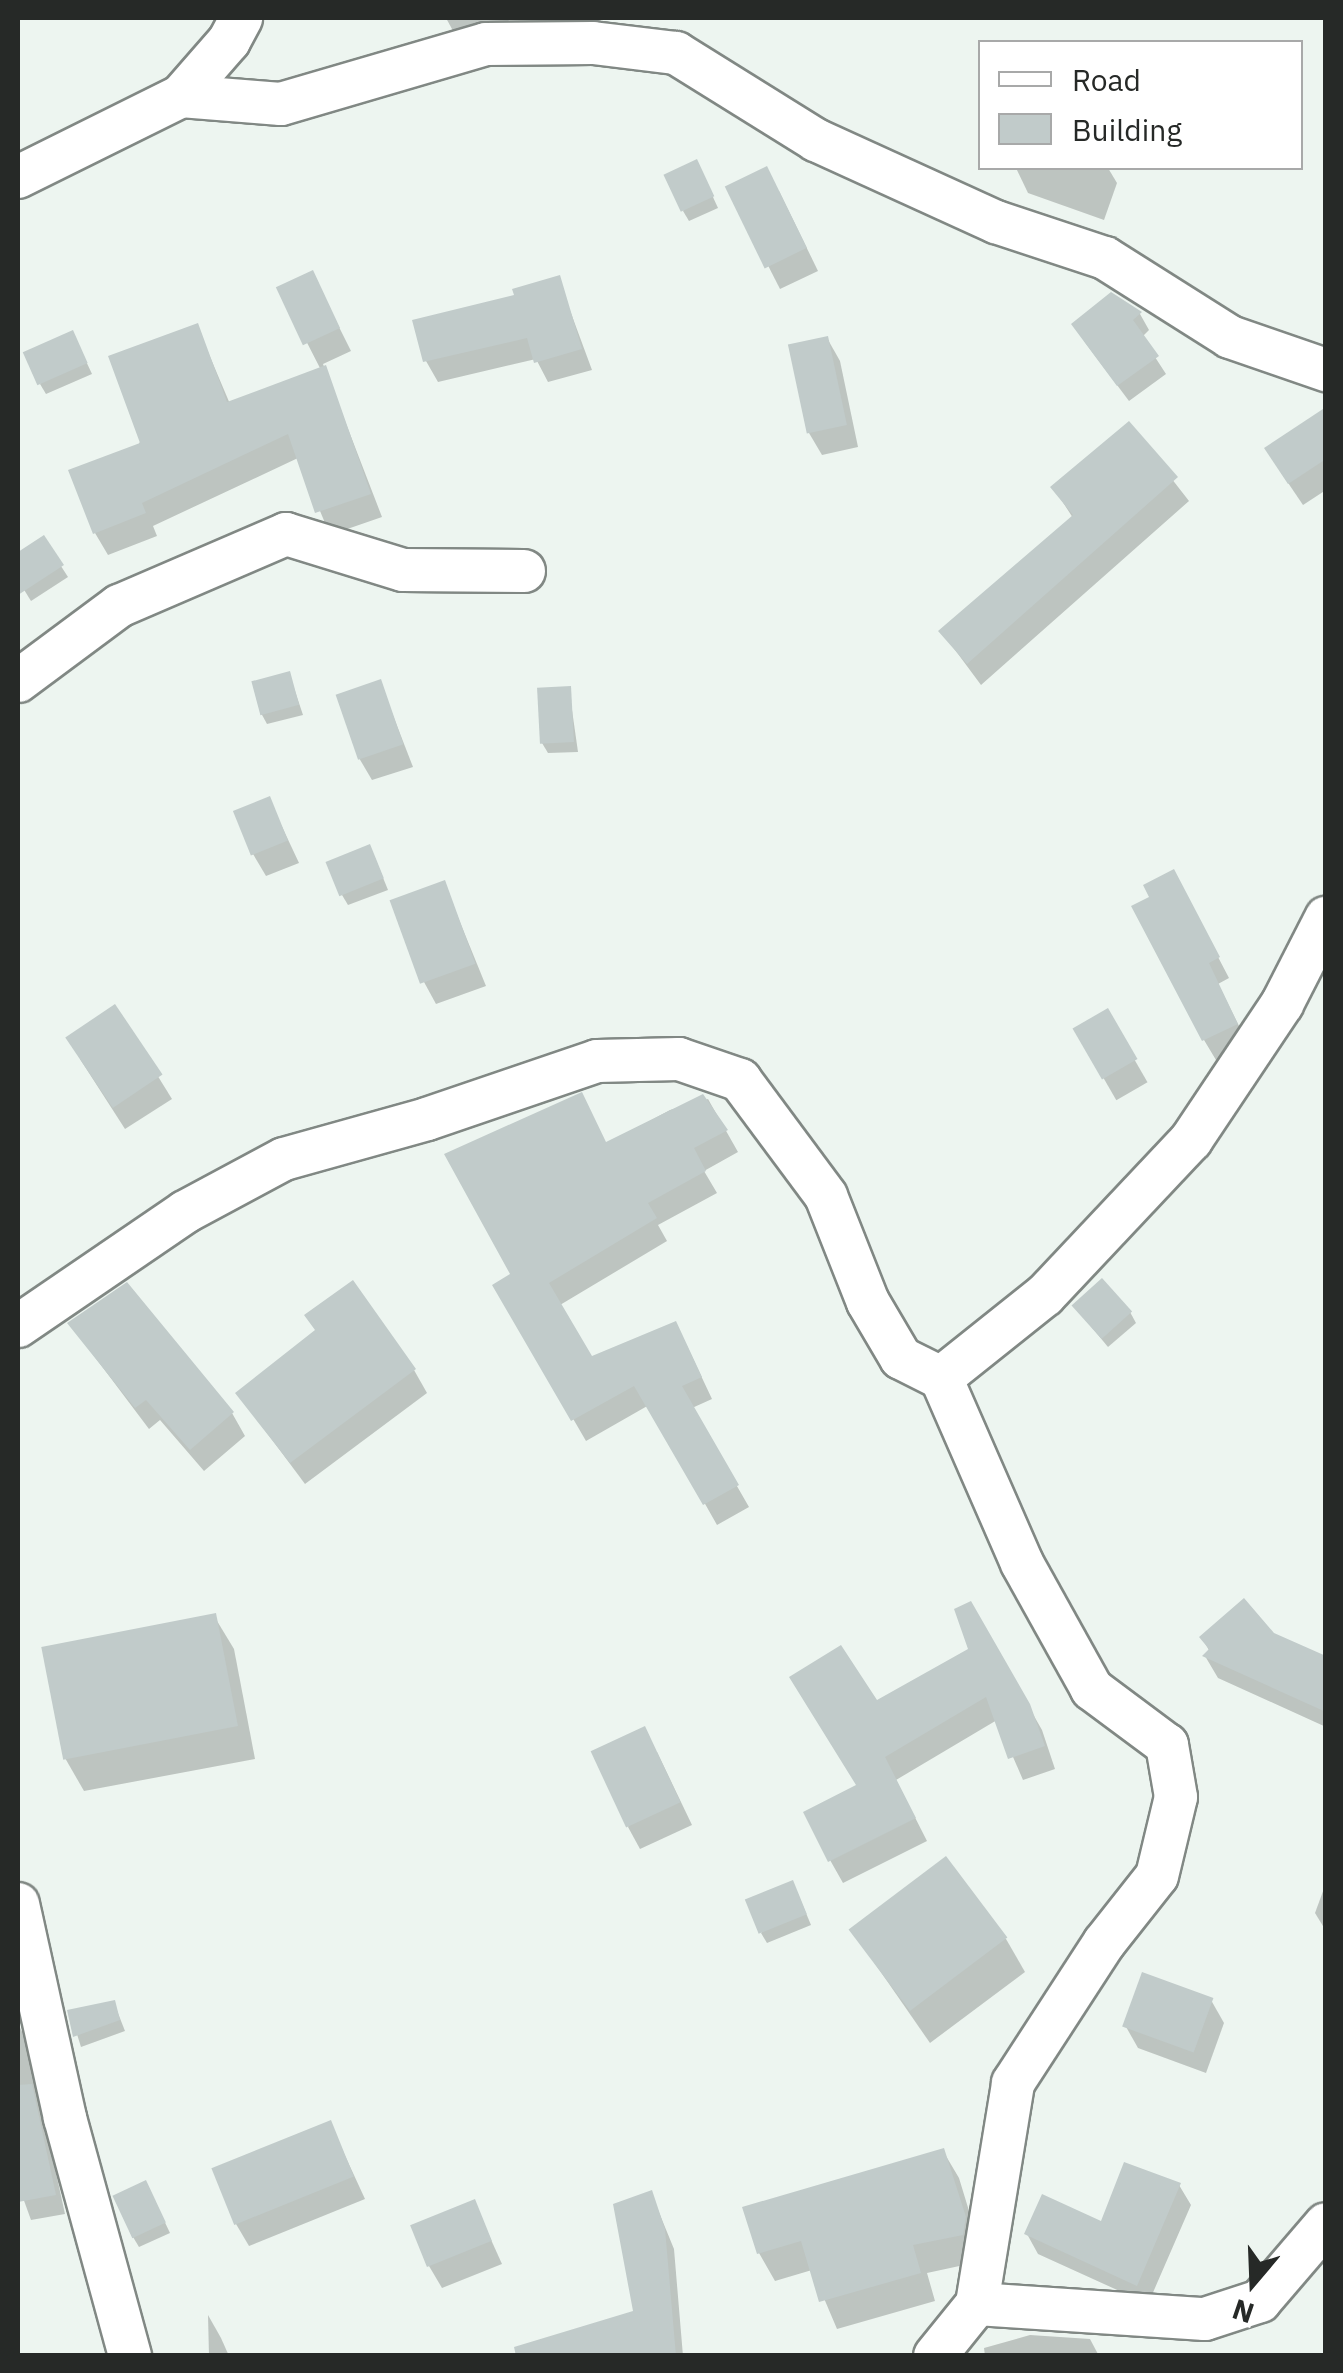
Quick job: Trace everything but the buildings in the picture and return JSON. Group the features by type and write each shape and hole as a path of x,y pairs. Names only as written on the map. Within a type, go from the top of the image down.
{"street":[{"path":"18,177 181,96 229,42 241,18"},
{"path":"181,96 281,104 486,44 593,43 676,53 816,140 996,222 1105,258 1230,337 1326,370"},
{"path":"18,681 119,606 286,534 403,570 524,570"},
{"path":"940,1378 1045,1295 1190,1140 1282,1004 1326,918"},
{"path":"18,1326 185,1212 284,1158 427,1119 597,1061 678,1058 740,1080 826,1196 868,1302 901,1358 940,1378 1022,1562 1092,1689 1167,1745 1176,1797 1157,1876 1104,1943 1014,2083 977,2304 935,2356"},
{"path":"18,1904 65,2118 130,2356"},
{"path":"977,2304 1205,2319 1260,2301 1326,2224"}]}
